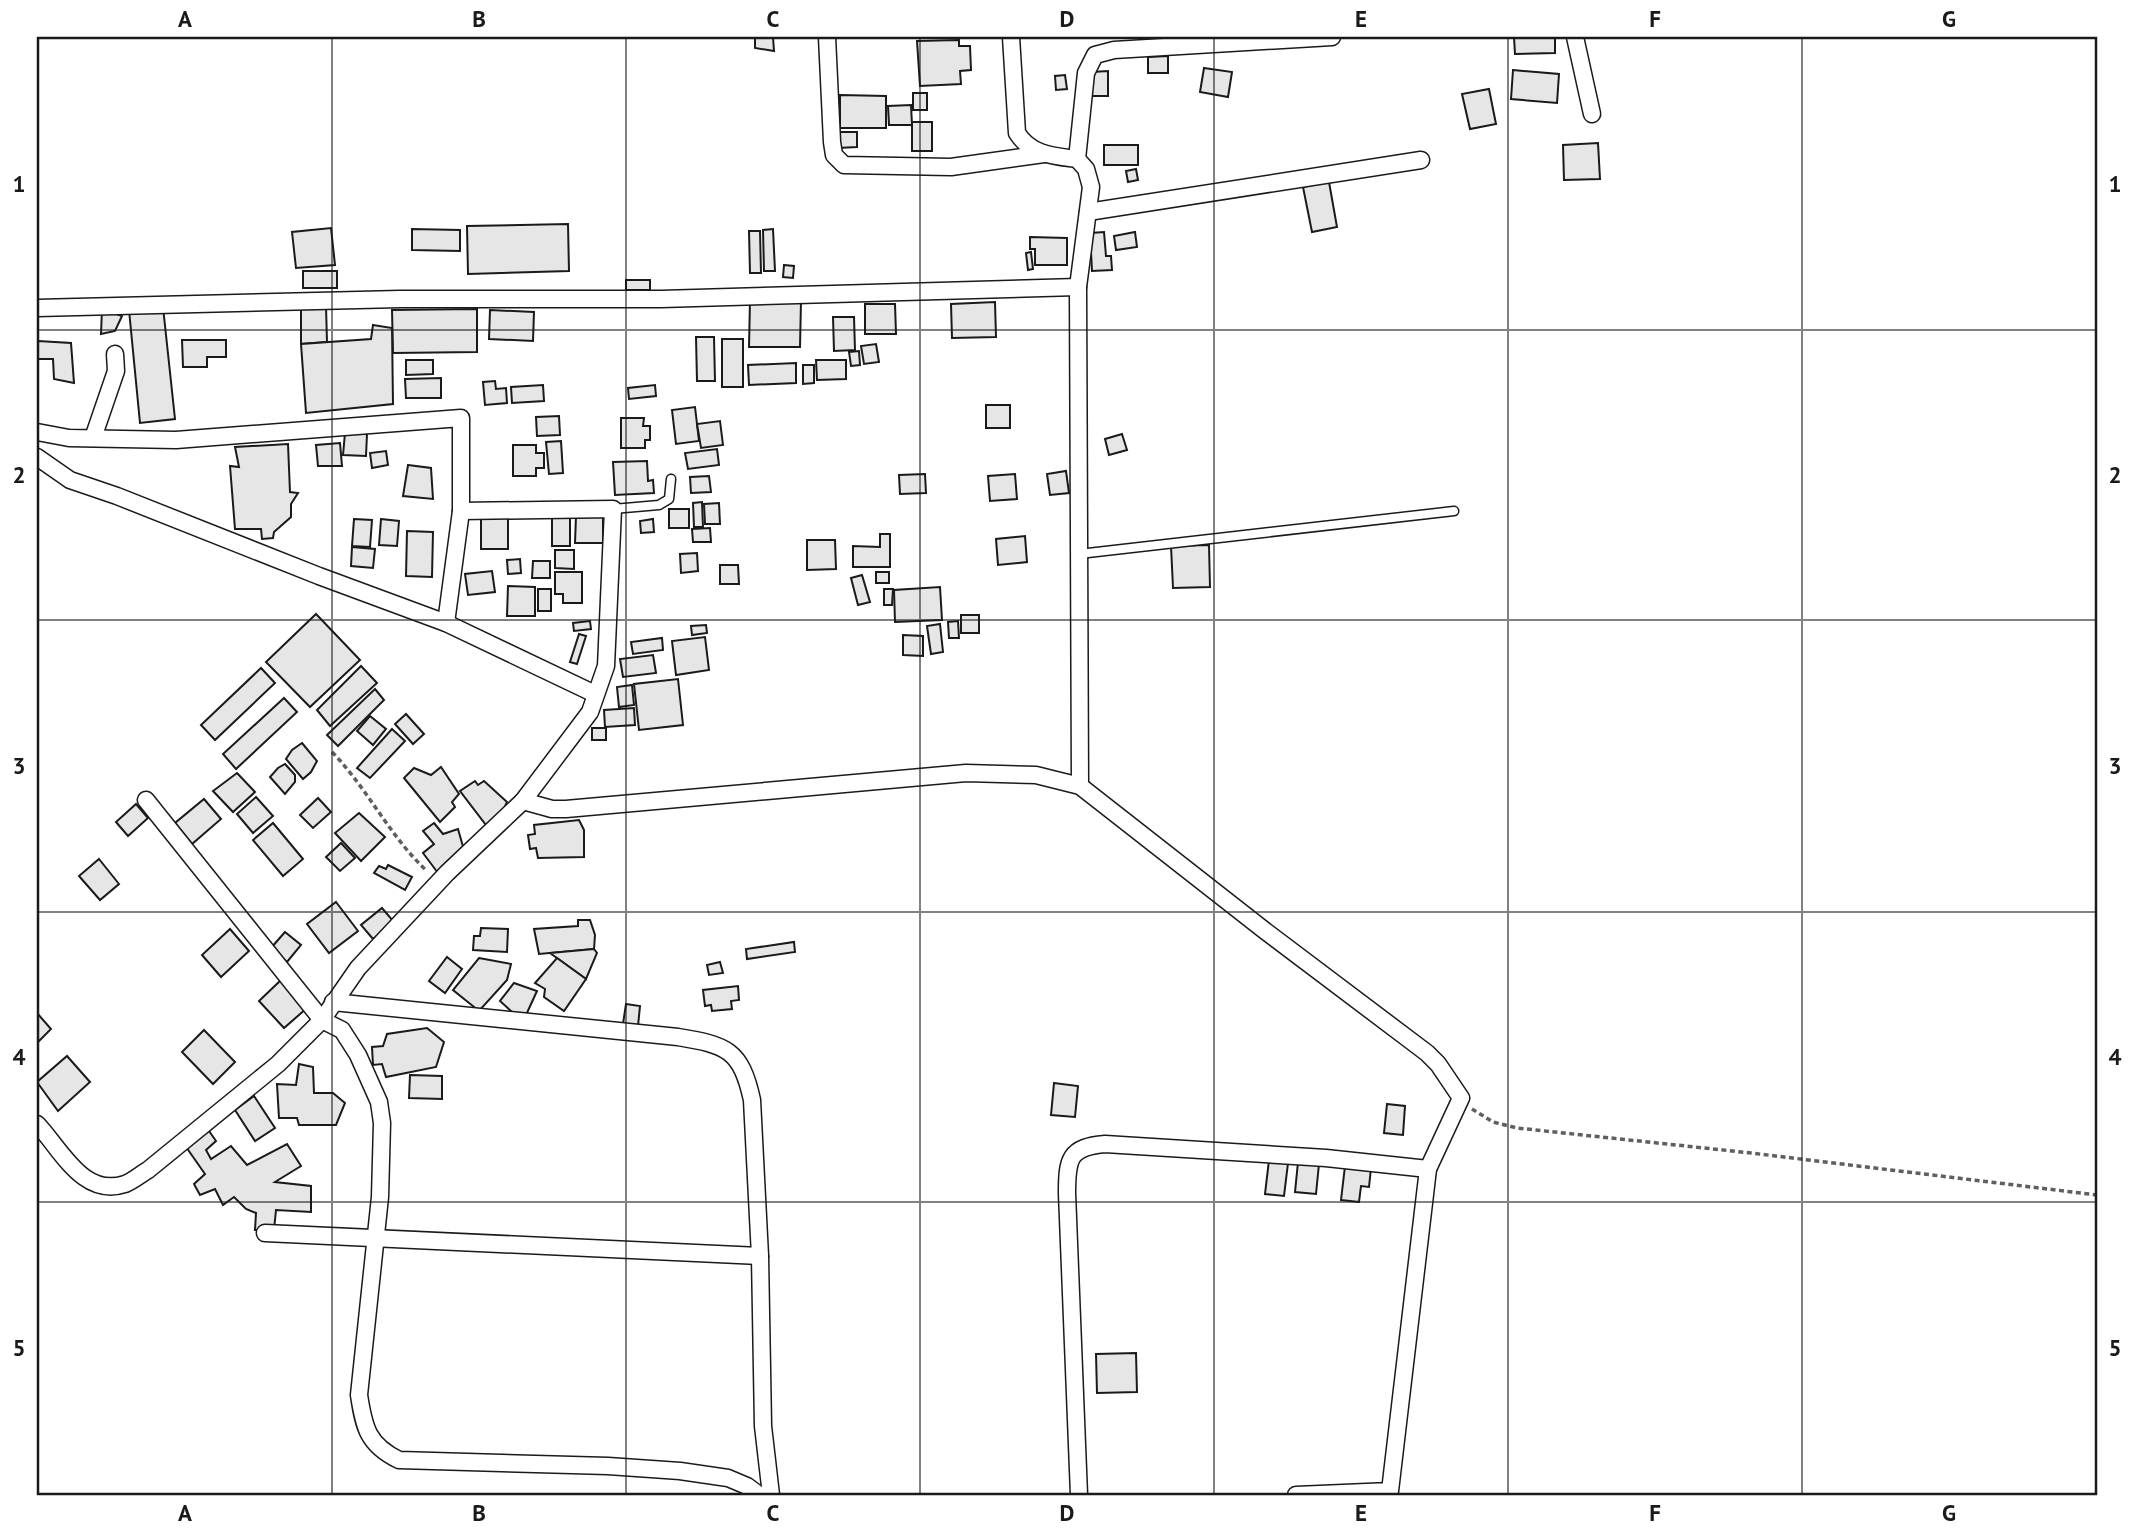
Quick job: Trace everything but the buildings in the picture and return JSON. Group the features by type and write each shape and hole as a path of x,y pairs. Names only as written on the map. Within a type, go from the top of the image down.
{"street":[{"path":"827,37 832,142 834,155 844,165 951,167 1044,154 1077,159 1086,169 1091,187 1077,287 1080,786"},
{"path":"1011,37 1017,133 1025,145 1044,154"},
{"path":"1077,159 1086,73 1095,55 1114,50 1332,37"},
{"path":"1574,37 1592,114"},
{"path":"1088,212 1421,160"},
{"path":"37,308 386,299 661,299 1077,287"},
{"path":"93,439 116,371 115,354"},
{"path":"37,432 69,438 176,440 461,418 461,511 446,622"},
{"path":"37,457 70,480 446,622 595,694"},
{"path":"37,1124 70,1165 86,1179 100,1186 124,1184 148,1170 278,1064 322,1020 358,968 438,883 523,801 590,712 606,666 613,509 461,511"},
{"path":"523,801 552,809 566,809 966,773 1036,775 1080,786 1427,1053 1438,1064 1461,1098 1428,1169 1390,1491 1296,1495"},
{"path":"146,800 322,1020 342,1030 358,1055 379,1102 382,1136 380,1197 359,1395 363,1421 370,1438 383,1453 400,1460 608,1465 680,1471 728,1478 747,1486 759,1495"},
{"path":"333,1002 678,1037 714,1043 729,1051 739,1062 752,1100 760,1256 763,1426 771,1495"},
{"path":"1079,1495 1067,1193 1067,1166 1074,1153 1088,1145 1105,1144 1326,1158 1428,1169"},
{"path":"265,1233 760,1256"}],"lane":[{"path":"613,509 659,505 669,499 671,479"},
{"path":"1079,554 1454,511"}],"path":[{"path":"332,752 354,774 418,863 438,883"},
{"path":"1461,1098 1477,1114 1493,1122 1517,1128 1738,1151 2097,1195"}]}
